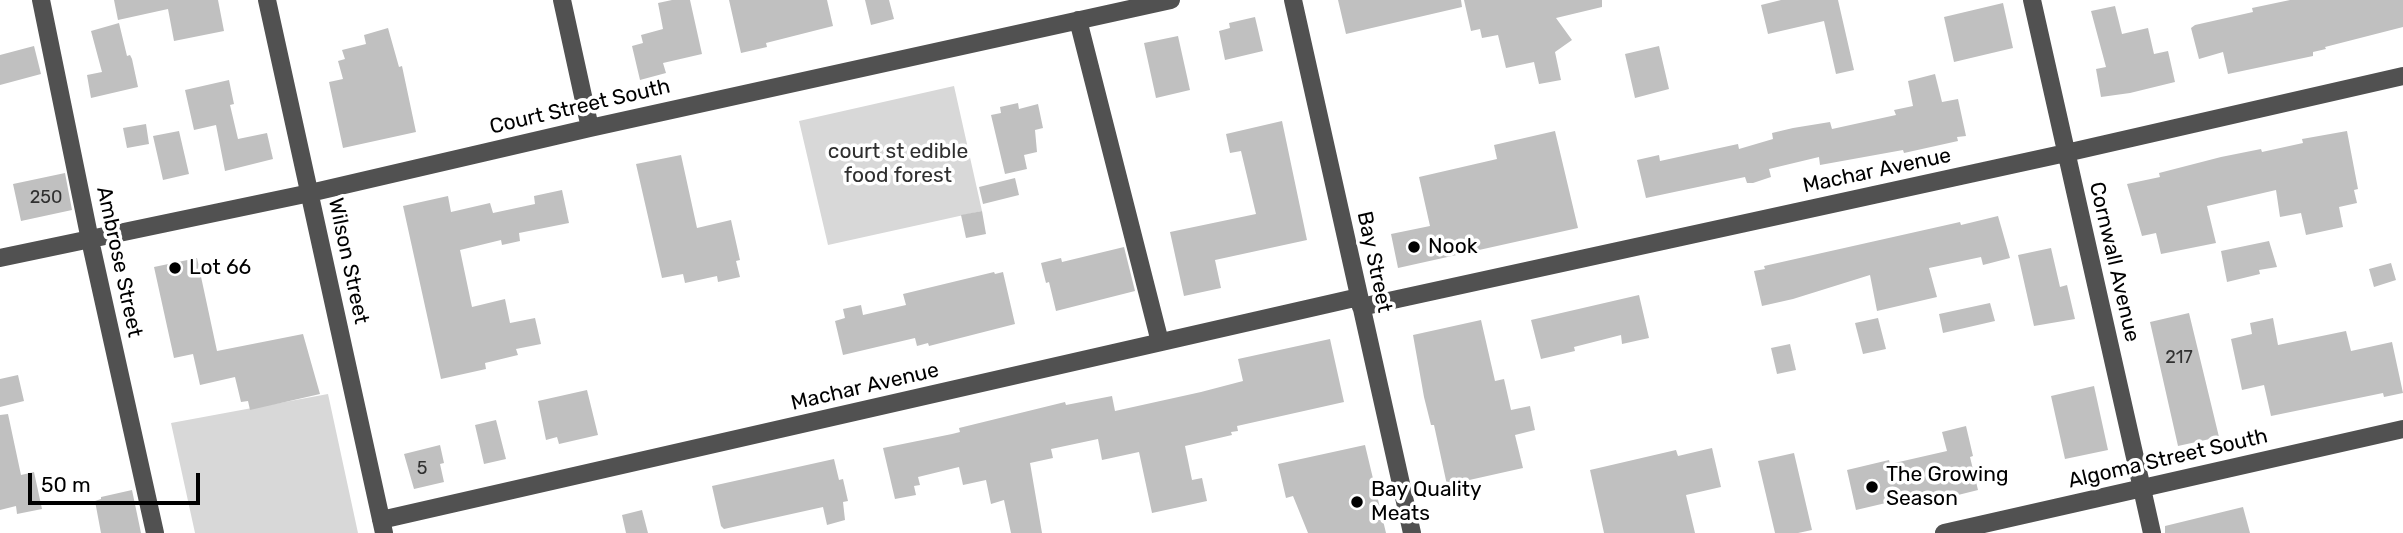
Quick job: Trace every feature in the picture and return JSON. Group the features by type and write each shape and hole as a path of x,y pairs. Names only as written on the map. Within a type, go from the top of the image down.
{"street":[{"name":"Ambrose Street","path":"41,0 90,240 155,533"},
{"name":"Wilson Street","path":"267,0 382,527"},
{"path":"562,0 590,128"},
{"name":"Court Street South","path":"0,258 310,193 1146,3 1171,0"},
{"name":"Bay Street","path":"1293,0 1412,533"},
{"name":"Cornwall Avenue","path":"2032,0 2152,533"},
{"path":"1078,20 1160,342"},
{"name":"Machar Avenue","path":"382,527 1160,342 2066,153 2403,76"},
{"name":"Algoma Street South","path":"1944,533 2403,429"}],"green space":[{"name":"court st edible food forest","path":"954,86 982,211 828,245 799,121"},
{"path":"328,394 358,533 195,533 171,423"}],"building":[{"path":"114,0 218,0 224,31 174,41 168,9 118,20"},
{"path":"690,0 702,54 663,63 666,73 640,80 632,46 643,43 641,35 663,29 658,3"},
{"path":"729,0 827,0 833,26 766,43 767,47 741,53"},
{"path":"865,0 889,0 894,19 871,25"},
{"path":"1338,0 1461,0 1462,7 1346,34"},
{"path":"1464,0 1602,0 1602,7 1556,18 1572,40 1555,52 1561,80 1539,84 1534,62 1506,68 1498,35 1482,38 1480,29 1471,31"},
{"path":"1781,0 1838,0 1854,70 1836,74 1824,21 1768,34 1761,5"},
{"path":"2290,0 2403,0 2403,27 2325,47 2326,49 2313,52 2313,56 2228,74 2223,52 2199,59 2191,28 2195,25 2253,12 2252,8"},
{"path":"2003,3 2013,48 1954,62 1944,17"},
{"path":"2115,6 2122,34 2148,28 2154,54 2168,51 2175,82 2101,97 2096,69 2106,67 2091,11"},
{"path":"1255,17 1263,51 1225,60 1219,31 1230,28 1229,23"},
{"path":"119,23 127,56 130,55 132,59 138,87 91,98 87,75 102,72 91,31"},
{"path":"388,28 399,67 402,66 416,132 343,148 329,82 343,79 338,61 345,59 342,50 366,44 364,35"},
{"path":"1178,36 1190,90 1156,98 1144,43"},
{"path":"34,46 41,74 0,85 0,55"},
{"path":"1659,46 1669,89 1635,98 1625,54"},
{"path":"1935,74 1942,102 1958,99 1966,136 1957,137 1958,141 1904,153 1903,150 1820,165 1819,157 1769,169 1771,177 1753,183 1747,183 1745,177 1646,198 1637,160 1659,155 1660,161 1738,144 1739,149 1773,139 1772,133 1793,128 1830,122 1832,129 1896,115 1894,110 1913,106 1908,81"},
{"path":"229,80 234,104 230,105 238,139 267,133 273,159 225,171 216,125 194,130 185,90"},
{"path":"1018,103 1019,109 1038,104 1043,128 1035,130 1037,152 1024,155 1027,169 1005,174 991,115 1001,113 1000,107"},
{"path":"1282,121 1307,240 1215,260 1221,288 1184,296 1170,232 1256,214 1241,151 1230,153 1226,134"},
{"path":"146,124 149,144 127,148 123,128"},
{"path":"179,131 189,174 163,180 153,136"},
{"path":"1555,131 1578,228 1398,268 1391,234 1430,226 1419,177 1497,159 1494,145"},
{"path":"2347,131 2358,189 2354,190 2357,203 2339,207 2343,227 2306,235 2301,213 2280,217 2276,190 2207,206 2216,243 2161,254 2156,233 2142,236 2127,184 2160,177 2159,173 2221,157 2261,149 2262,152 2303,143 2302,139"},
{"path":"681,155 697,228 731,220 740,260 736,261 740,277 718,282 717,276 685,283 683,274 662,278 636,164"},
{"path":"65,173 72,210 21,221 13,184"},
{"path":"1015,178 1019,195 983,204 979,187"},
{"path":"562,190 569,223 519,233 520,241 502,245 501,240 460,250 472,307 505,299 510,323 535,318 541,344 516,349 518,355 485,363 486,369 441,379 403,206 448,196 451,212 490,203 493,213 535,204 534,196"},
{"path":"982,211 986,234 966,238 961,215"},
{"path":"1998,216 2010,258 1983,265 1981,257 1929,268 1937,297 1877,311 1870,275 1762,306 1754,271 1765,269 1764,266"},
{"path":"2269,241 2277,267 2259,270 2260,274 2227,282 2221,251"},
{"path":"1124,247 1135,291 1056,311 1041,263 1061,258 1062,262"},
{"path":"2051,248 2060,287 2067,285 2075,319 2034,326 2018,255"},
{"path":"197,258 217,351 303,334 320,394 250,410 248,401 241,402 235,377 200,385 193,354 174,358 154,267"},
{"path":"2391,263 2396,280 2374,287 2369,269"},
{"path":"1003,272 1015,324 929,346 928,343 917,346 915,338 843,355 835,321 845,318 843,309 861,305 863,315 906,305 903,294"},
{"path":"1639,295 1649,338 1622,344 1621,335 1574,347 1575,351 1541,359 1531,320"},
{"path":"1990,303 1995,321 1943,333 1939,314"},
{"path":"2189,313 2219,437 2178,446 2150,322"},
{"path":"1878,318 1886,349 1863,354 1855,323"},
{"path":"2273,318 2278,345 2346,331 2351,351 2392,342 2403,393 2384,397 2383,393 2271,416 2264,385 2242,390 2231,339 2252,334 2250,323"},
{"path":"1481,320 1495,381 1504,379 1511,410 1530,406 1535,430 1515,435 1523,468 1447,485 1434,425 1431,425 1424,397 1413,335"},
{"path":"1330,339 1344,402 1237,426 1238,431 1231,432 1232,435 1185,446 1192,480 1202,478 1207,501 1152,513 1139,452 1102,460 1098,439 1051,449 1053,458 1030,463 1042,533 1011,533 1004,500 991,504 986,480 963,485 959,467 918,477 920,485 914,486 916,495 895,499 883,448 960,432 959,428 1065,402 1066,405 1112,396 1115,411 1201,392 1243,381 1238,359"},
{"path":"1790,344 1796,370 1777,374 1771,348"},
{"path":"18,375 24,401 0,407 0,379"},
{"path":"2094,386 2108,450 2065,459 2051,396"},
{"path":"587,390 598,435 559,444 557,437 546,440 538,401"},
{"path":"8,414 21,475 34,472 42,509 17,514 16,506 0,510 0,415"},
{"path":"496,420 506,459 484,464 475,425"},
{"path":"1966,426 1978,490 1922,504 1920,495 1856,510 1847,470 1889,460 1890,464 1947,451 1942,432"},
{"path":"440,445 444,482 414,489 404,454"},
{"path":"1365,445 1386,533 1308,533 1293,496 1286,498 1278,464"},
{"path":"1712,448 1721,487 1686,495 1695,533 1604,533 1590,470 1676,450 1678,456"},
{"path":"1794,453 1812,530 1775,533 1758,461"},
{"path":"834,459 839,480 843,479 848,501 843,502 845,520 827,525 823,507 724,529 721,526 712,486"},
{"path":"132,490 141,533 101,533 95,501 101,497"},
{"path":"2243,507 2250,533 2165,533 2165,526"},
{"path":"642,510 648,533 626,533 622,515"}],"place":[{"name":"Nook","path":"1414,247"},
{"name":"Lot 66","path":"175,268"},
{"name":"The Growing Season","path":"1872,487"},
{"name":"Bay Quality Meats","path":"1357,502"}]}
